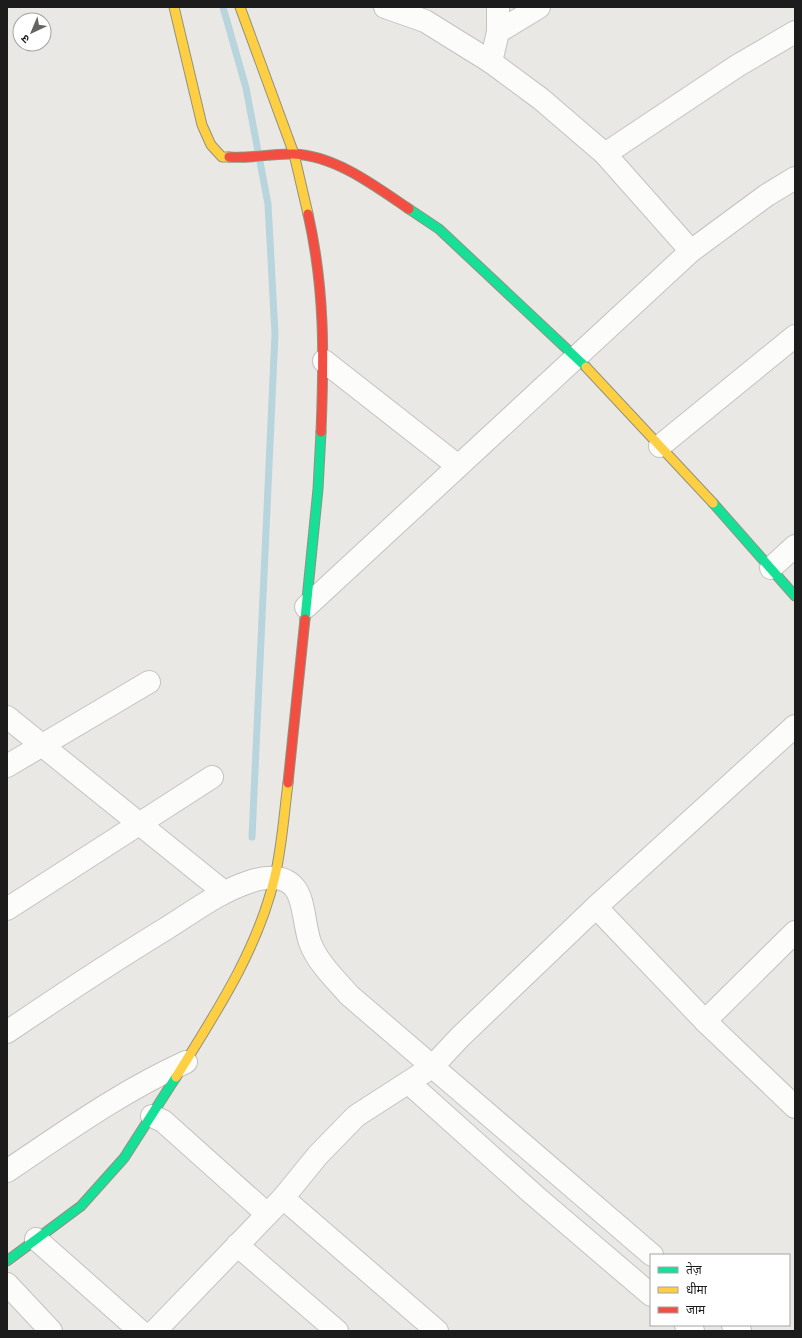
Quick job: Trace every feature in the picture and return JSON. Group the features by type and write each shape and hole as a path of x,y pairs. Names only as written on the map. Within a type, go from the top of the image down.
{"street":[{"path":"174,7 202,125 211,145 222,156 240,158 294,154 320,159 349,171 377,187 439,229 576,356 742,533 795,596"},
{"path":"7,1261 81,1206 124,1158 186,1062 232,986 257,933 275,877 282,838 318,489 324,361 322,296 311,227 294,154 240,7"},
{"path":"385,7 425,21 491,62 541,99 606,154 691,251"},
{"path":"491,62 498,32 498,7"},
{"path":"498,32 539,7"},
{"path":"606,154 737,66 795,32"},
{"path":"306,607 691,251 767,195 795,178"},
{"path":"660,446 795,336"},
{"path":"324,361 458,466"},
{"path":"771,568 795,546"},
{"path":"7,766 149,682"},
{"path":"7,717 224,892"},
{"path":"155,1331 283,1198 318,1155 356,1116 432,1067 460,1037 596,907 795,726"},
{"path":"7,910 212,777"},
{"path":"7,1032 108,965 224,892 250,881 275,877 287,881 294,887 300,897 311,945 328,970 349,995 651,1254"},
{"path":"596,907 705,1021 795,1107"},
{"path":"705,1021 795,932"},
{"path":"7,1171 116,1098 149,1079 186,1062"},
{"path":"409,1083 534,1195 650,1294"},
{"path":"152,1116 163,1121 267,1214"},
{"path":"283,1198 437,1331"},
{"path":"36,1239 140,1331"},
{"path":"237,1245 337,1331"},
{"path":"7,1284 51,1331"}],"waterway":[{"path":"223,7 246,88 268,204 275,334 252,837"}],"traffic: fast":[{"path":"409,209 439,229 586,367"},
{"path":"305,619 318,489 321,432"},
{"path":"713,503 795,596"},
{"path":"7,1261 81,1206 124,1158 176,1077"}],"traffic: slow":[{"path":"174,7 202,125 211,145 222,157 229,157"},
{"path":"240,7 294,154 308,214"},
{"path":"586,367 713,503"},
{"path":"176,1077 234,981 258,930 275,876 281,842 288,783"}],"traffic: jam":[{"path":"229,157 294,154 325,160 340,166 369,182 409,209"},
{"path":"308,214 318,269 322,323 323,376 321,432"},
{"path":"288,783 305,619"}]}
